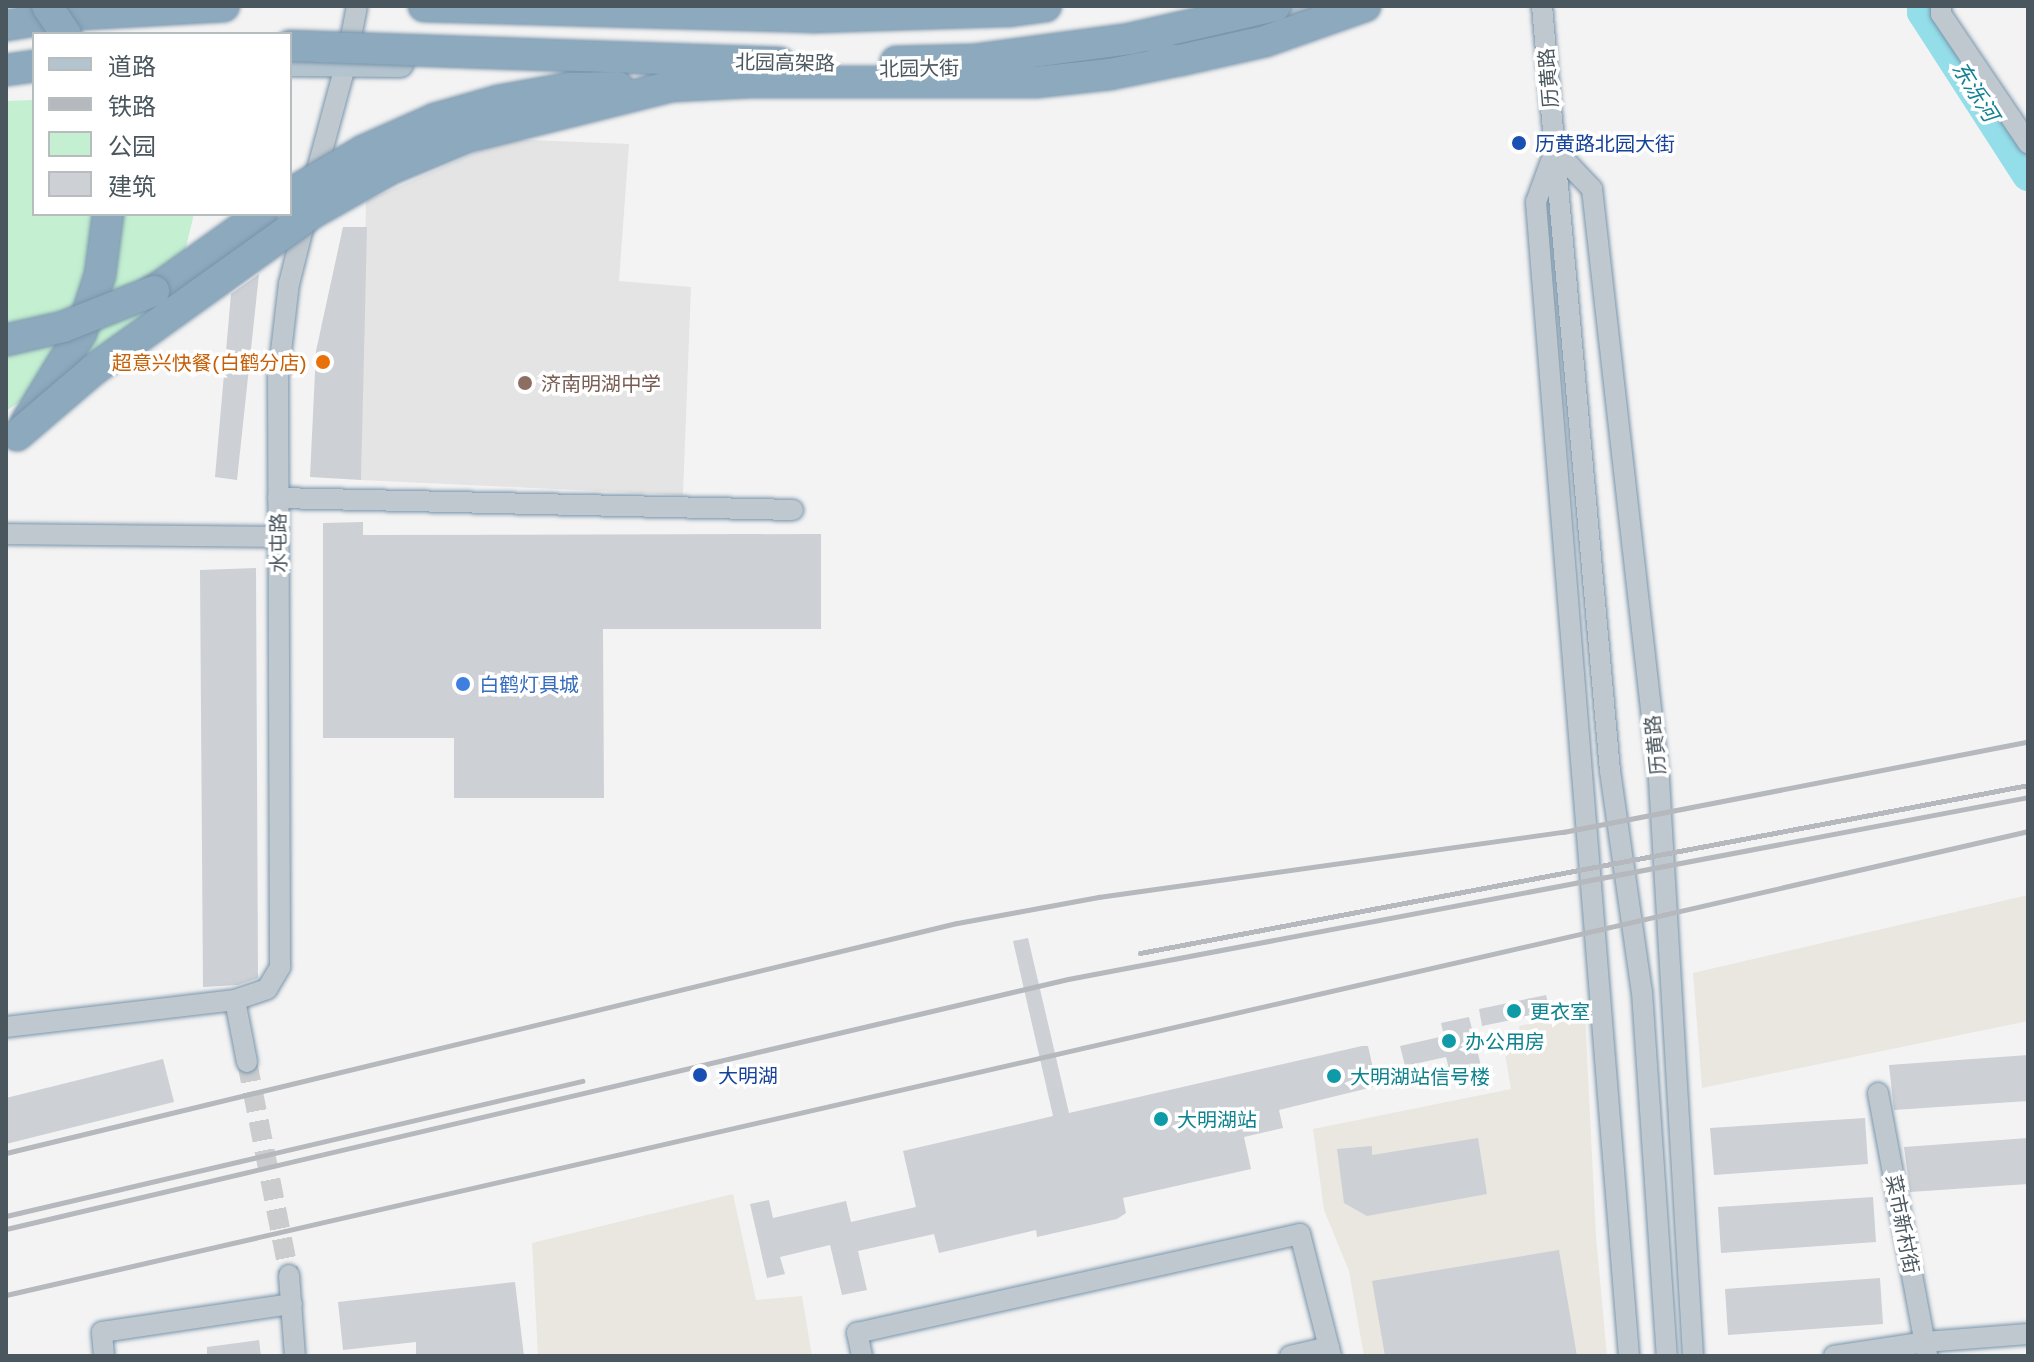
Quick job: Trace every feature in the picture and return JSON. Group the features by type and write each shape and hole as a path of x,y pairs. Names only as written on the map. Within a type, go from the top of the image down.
{"highway":[{"path":"47,6 65,32"},
{"path":"6,25 66,15 224,6"},
{"path":"424,6 813,17 1009,11 1046,6"},
{"path":"757,6 813,17"},
{"name":"北园高架路","path":"292,46 802,63 973,60 1130,39 1275,6"},
{"path":"1265,41 1335,6"},
{"path":"292,193 363,151 435,119 498,101 570,88 749,82 1036,82 1110,74 1265,41 1365,6"},
{"path":"973,60 1180,60"},
{"path":"6,70 32,66"},
{"path":"12,439 93,370 142,334 314,212 390,169 467,137 672,86"},
{"path":"12,439 81,333 100,275 108,216"},
{"path":"6,340 63,327 154,291 259,216"}],"main road":[{"name":"北园大街","path":"292,63 838,69 993,67 1194,37 1301,6"},
{"path":"6,83 32,78"}],"street":[{"name":"水屯路","path":"6,1027 235,1000 267,989 280,967 278,377 289,284 346,63 357,6"},
{"name":"历黄路","path":"1542,6 1610,771 1642,992 1667,1356"},
{"path":"1941,6 1941,14 2028,143"},
{"name":"历黄路","path":"1555,150 1536,202 1629,1356"},
{"name":"历黄路","path":"1555,150 1592,189 1598,236 1659,780 1693,1356"},
{"path":"278,498 793,510"},
{"path":"6,534 277,537"},
{"path":"235,1000 247,1062"},
{"name":"菜市新村街","path":"1878,1093 1926,1349"},
{"path":"862,1356 857,1333 1300,1234 1330,1352 1290,1356"},
{"path":"289,1275 295,1356"},
{"path":"104,1356 102,1332 292,1304"},
{"path":"1834,1356 1926,1349 2028,1334"}],"shaded area":[{"name":"济南明湖中学","path":"506,139 629,144 619,281 691,287 683,495 361,480 366,201"},
{"path":"2028,895 2028,1021 1702,1088 1693,973"},
{"path":"1585,1013 1596,1237 1607,1356 1364,1356 1349,1271 1324,1210 1313,1129 1511,1089 1503,1043 1521,1040 1519,1026"},
{"path":"733,1194 756,1300 802,1296 812,1356 538,1356 532,1243"}],"green space":[{"path":"32,100 32,216 194,216 174,297 6,411 6,101"}],"building":[{"path":"343,227 367,227 361,480 310,477 316,351"},
{"path":"259,274 237,480 215,477 231,294"},
{"name":"白鹤灯具城","path":"363,522 363,535 821,534 821,629 603,629 604,798 454,798 454,738 323,738 323,523"},
{"path":"256,568 258,978 238,985 203,987 200,570"},
{"name":"大明湖站","path":"1028,938 1069,1113 1362,1046 1368,1046 1377,1086 1279,1110 1283,1128 1244,1137 1251,1169 1123,1198 1126,1213 1117,1219 1037,1237 1036,1230 939,1253 934,1234 858,1251 867,1290 842,1295 830,1245 780,1257 785,1274 767,1278 750,1204 769,1200 773,1218 846,1201 851,1222 916,1207 903,1151 1053,1116 1013,941"},
{"name":"更衣室","path":"1546,995 1550,1012 1482,1026 1479,1009"},
{"name":"办公用房","path":"1469,1017 1481,1066 1450,1073 1446,1057 1405,1066 1400,1046 1444,1036 1441,1023"},
{"path":"2028,1055 2028,1101 1894,1110 1889,1065"},
{"path":"163,1059 174,1102 6,1144 6,1098"},
{"path":"1865,1118 1868,1164 1714,1175 1710,1128"},
{"path":"1478,1138 1487,1194 1367,1216 1344,1203 1337,1149 1372,1146 1372,1155"},
{"path":"2028,1138 2028,1184 1910,1192 1904,1147"},
{"path":"1873,1197 1876,1242 1721,1253 1718,1207"},
{"path":"1559,1250 1577,1356 1385,1356 1372,1281"},
{"path":"1880,1278 1883,1324 1728,1335 1725,1289"},
{"path":"515,1282 524,1356 416,1356 416,1342 343,1350 338,1302"},
{"path":"259,1340 261,1356 207,1356 207,1347"}],"waterway":[{"name":"东泺河","path":"1923,6 1923,12 2028,175"}],"tunnel":[{"path":"247,1062 289,1275"}],"railway":[{"path":"6,1153 957,923 1099,897 1563,832 2028,742"},
{"path":"1140,953 2028,785"},
{"path":"6,1229 1068,979 2028,797"},
{"path":"6,1295 2028,831"},
{"path":"6,1216 582,1081"}],"place":[{"name":"历黄路北园大街","path":"1519,143"},
{"name":"超意兴快餐(白鹤分店)","path":"323,362"},
{"name":"济南明湖中学","path":"525,383"},
{"name":"白鹤灯具城","path":"463,684"},
{"name":"更衣室","path":"1514,1011"},
{"name":"办公用房","path":"1449,1041"},
{"name":"大明湖","path":"700,1075"},
{"name":"大明湖站信号楼","path":"1334,1076"},
{"name":"大明湖站","path":"1161,1119"}]}
